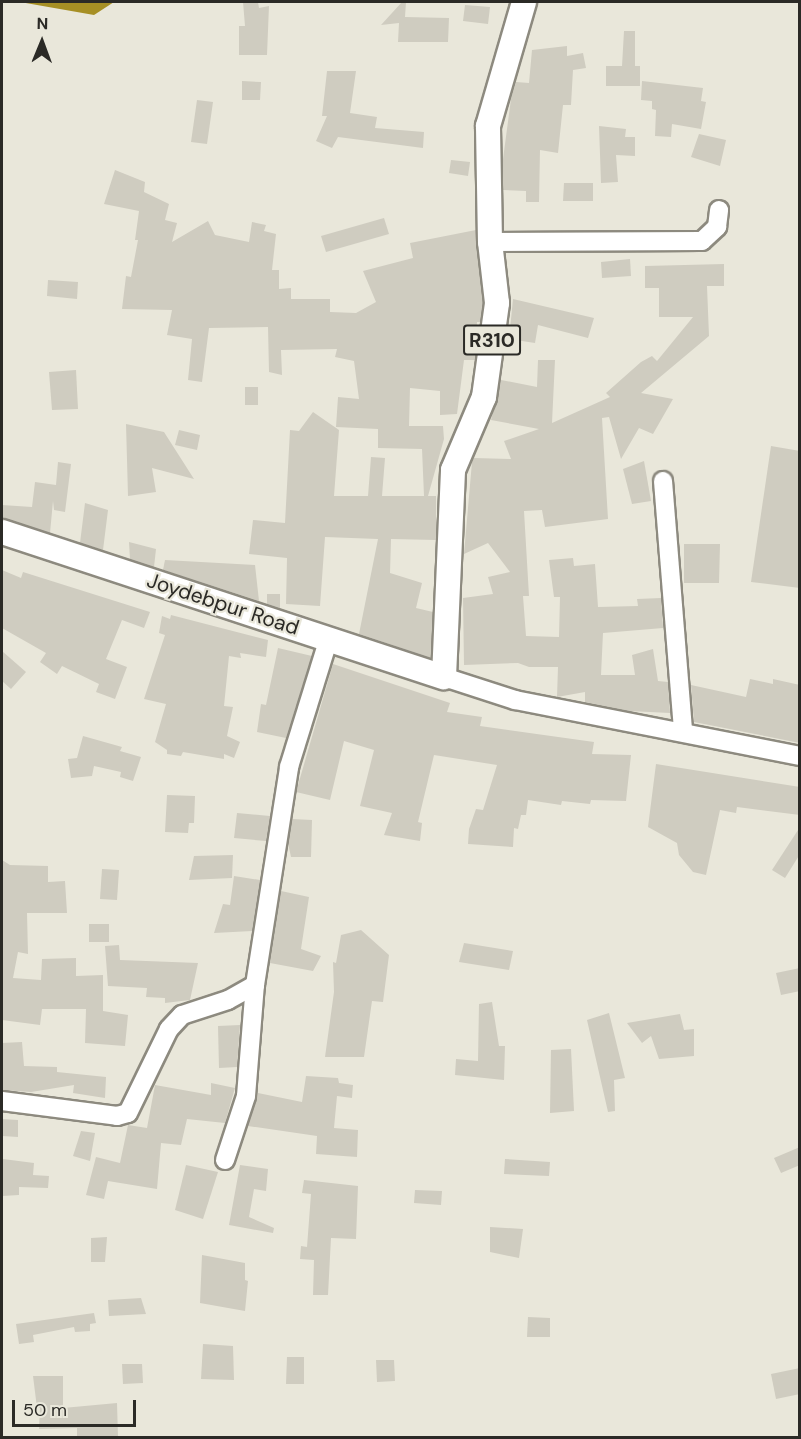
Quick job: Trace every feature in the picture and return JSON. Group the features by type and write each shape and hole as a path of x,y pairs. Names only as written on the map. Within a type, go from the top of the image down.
{"main road":[{"name":"R310","path":"444,677 453,470 484,398 497,303 490,242 488,126 524,2"},
{"name":"Joydebpur Road","path":"2,532 444,677"}],"street":[{"path":"490,242 702,241 717,226 719,210"},
{"path":"663,481 683,731"},
{"path":"225,1160 246,1096 255,985 289,767 329,638"},
{"path":"444,677 515,700 683,731 800,756"},
{"path":"2,1101 117,1116 128,1113 169,1029 182,1015 228,1000 255,985"}],"shaded area":[{"path":"20,2 114,2 94,15"}],"building":[{"path":"243,2 258,2 259,8 269,6 267,55 239,55 239,26 245,26"},
{"path":"402,2 406,2 405,17 449,18 448,42 398,42 399,23 381,25"},
{"path":"465,5 490,7 488,24 463,21"},
{"path":"624,31 635,31 635,66 640,66 640,86 606,86 606,66 622,66"},
{"path":"567,46 567,56 583,53 586,68 573,70 571,105 563,105 558,153 540,150 539,202 526,202 526,191 503,190 503,159 511,99 516,82 529,83 532,50"},
{"path":"327,71 356,71 350,113 377,117 375,128 424,132 423,148 338,137 332,148 316,141 327,116 322,116"},
{"path":"242,81 261,82 260,100 242,100"},
{"path":"642,81 703,88 701,101 706,102 701,129 672,124 671,137 655,136 656,110 652,109 652,101 641,100"},
{"path":"197,100 213,102 207,144 191,142"},
{"path":"599,126 626,129 625,137 635,137 635,156 616,155 618,182 601,183"},
{"path":"699,134 726,140 720,166 691,157"},
{"path":"451,160 470,162 468,176 449,173"},
{"path":"115,170 145,182 144,192 169,204 165,220 177,223 172,242 208,221 215,235 249,242 252,222 266,225 264,231 276,234 272,270 279,270 279,289 291,288 291,299 330,299 330,312 356,313 376,302 363,271 413,258 410,243 476,230 483,303 480,322 477,322 475,360 464,360 457,414 440,415 440,391 410,388 409,426 443,426 444,439 428,496 436,496 436,540 391,539 390,573 422,583 416,608 433,612 431,658 359,634 378,539 325,537 320,606 286,604 287,558 249,554 253,520 285,523 290,430 299,431 313,412 339,430 334,496 368,496 371,457 385,458 382,496 424,496 422,449 378,448 378,429 336,427 338,397 359,399 354,361 335,357 337,349 281,350 282,375 269,372 268,327 209,328 202,382 188,380 192,339 167,335 172,310 122,309 126,276 131,277 138,240 135,240 139,211 104,204"},
{"path":"564,183 593,183 593,201 563,201"},
{"path":"384,218 389,234 326,252 321,236"},
{"path":"630,259 631,276 602,278 601,262"},
{"path":"724,264 724,286 707,286 709,336 641,393 673,399 653,434 639,428 621,459 609,417 602,418 608,519 545,527 542,510 524,511 529,596 523,596 526,636 559,637 560,597 554,597 549,560 573,558 574,566 595,564 598,607 638,606 637,599 661,598 663,628 603,633 601,675 635,675 632,655 653,649 658,681 668,682 670,713 629,711 585,702 585,692 557,697 558,667 529,667 518,663 464,665 463,598 493,594 488,577 510,572 488,543 464,554 472,462 474,458 511,459 504,441 539,429 491,420 501,380 537,387 538,360 555,360 552,423 610,397 606,393 641,362 652,356 657,361 693,317 659,317 659,288 645,288 645,266"},
{"path":"48,280 78,282 77,299 47,296"},
{"path":"513,299 594,318 588,338 538,325 535,343 509,339"},
{"path":"76,370 78,409 52,410 49,372"},
{"path":"245,387 258,387 258,405 245,405"},
{"path":"126,424 164,432 194,479 152,468 156,492 128,496"},
{"path":"179,430 200,435 197,450 175,445"},
{"path":"771,446 800,451 800,588 751,582"},
{"path":"644,461 651,501 632,504 623,469"},
{"path":"58,462 71,464 65,512 54,510 53,501 50,533 2,518 2,505 32,507 35,482 56,485"},
{"path":"85,503 108,510 103,550 80,543"},
{"path":"129,542 156,549 154,567 130,559"},
{"path":"684,544 720,544 719,583 684,583"},
{"path":"165,560 255,565 259,601 163,570"},
{"path":"2,570 21,578 23,572 150,612 144,628 122,620 106,659 127,667 115,699 96,692 99,684 62,666 57,674 40,662 46,653 2,628"},
{"path":"267,594 280,594 280,608 267,604"},
{"path":"171,615 268,640 266,657 240,653 241,658 229,656 224,706 233,707 227,736 240,742 234,758 224,754 224,759 183,752 181,756 167,754 167,750 155,742 166,704 144,699 165,635 159,633 162,616 170,619"},
{"path":"278,648 312,656 286,738 257,732 261,704 266,705"},
{"path":"2,651 26,672 11,689 2,681"},
{"path":"333,664 450,703 447,712 482,717 480,726 594,742 592,754 631,755 626,801 591,800 590,804 562,801 561,805 528,800 526,815 521,815 518,829 514,828 513,847 468,844 469,829 476,809 483,810 497,765 434,755 418,822 422,823 420,841 384,835 392,813 360,806 374,750 344,741 330,800 296,792"},
{"path":"750,679 773,684 773,679 800,685 800,743 694,722 691,685 746,697"},
{"path":"83,736 122,747 120,751 141,757 133,781 120,777 121,772 94,766 92,776 71,778 68,759 77,758"},
{"path":"656,764 800,787 800,815 737,807 736,813 720,810 706,875 693,872 679,855 677,843 648,827"},
{"path":"167,795 195,796 194,823 189,823 188,833 165,832"},
{"path":"237,813 270,816 266,841 234,838"},
{"path":"292,819 312,820 311,857 291,857 288,843"},
{"path":"800,827 800,854 785,878 772,870"},
{"path":"233,855 232,878 189,880 194,856"},
{"path":"2,860 10,865 48,866 48,882 65,881 67,913 27,913 28,954 18,952 13,978 41,980 42,959 76,958 76,976 103,975 103,1011 128,1015 125,1046 85,1043 86,1009 42,1009 40,1025 2,1020"},
{"path":"102,869 119,870 117,900 100,899"},
{"path":"234,876 260,880 252,931 214,933 223,904 230,905"},
{"path":"281,891 309,897 301,949 321,956 313,971 270,963"},
{"path":"89,924 109,924 109,942 89,942"},
{"path":"361,930 389,955 383,1002 372,1001 364,1057 325,1057 334,992 333,962 336,963 341,935"},
{"path":"464,943 513,951 509,970 459,962"},
{"path":"119,945 120,960 198,963 190,1000 165,1003 165,998 146,997 147,988 108,986 105,946"},
{"path":"800,968 800,991 781,995 776,973"},
{"path":"492,1002 499,1046 505,1046 504,1080 455,1075 456,1059 478,1061 479,1004"},
{"path":"609,1013 625,1078 614,1080 615,1111 608,1112 587,1020"},
{"path":"680,1014 684,1030 694,1029 694,1056 659,1059 651,1036 642,1043 627,1023"},
{"path":"240,1025 237,1067 219,1068 218,1026"},
{"path":"22,1042 24,1066 57,1067 57,1072 106,1077 105,1098 73,1093 74,1085 31,1092 2,1090 2,1043"},
{"path":"571,1049 574,1111 550,1113 551,1050"},
{"path":"306,1076 338,1078 339,1083 353,1085 352,1098 337,1096 334,1128 358,1130 357,1157 316,1154 317,1136 248,1126 258,1093 302,1102"},
{"path":"211,1083 235,1088 225,1123 187,1119 181,1145 161,1143 157,1189 108,1181 104,1199 86,1195 96,1157 120,1163 128,1125 147,1128 155,1085 211,1095"},
{"path":"2,1119 18,1120 18,1137 2,1136"},
{"path":"81,1131 95,1133 90,1161 73,1156"},
{"path":"800,1147 800,1165 781,1173 774,1158"},
{"path":"3,1159 34,1163 33,1175 49,1176 48,1188 19,1187 19,1195 2,1196"},
{"path":"505,1159 550,1162 549,1176 504,1174"},
{"path":"186,1165 218,1172 203,1219 175,1210"},
{"path":"240,1165 268,1169 266,1191 254,1189 249,1217 274,1228 273,1233 229,1225"},
{"path":"304,1180 358,1186 356,1239 331,1238 328,1295 313,1295 314,1260 300,1259 301,1246 307,1247 311,1194 302,1193"},
{"path":"415,1190 442,1191 441,1205 414,1203"},
{"path":"490,1227 523,1229 519,1258 490,1252"},
{"path":"107,1237 105,1262 91,1262 91,1238"},
{"path":"202,1255 245,1263 245,1280 248,1281 245,1311 200,1303"},
{"path":"141,1298 146,1314 109,1316 108,1300"},
{"path":"94,1313 96,1323 90,1324 90,1331 75,1332 74,1327 33,1335 34,1342 19,1344 16,1324"},
{"path":"528,1317 550,1318 550,1337 527,1337"},
{"path":"203,1344 233,1346 234,1380 201,1379"},
{"path":"287,1357 304,1357 304,1384 286,1384"},
{"path":"376,1360 394,1360 395,1381 377,1382"},
{"path":"122,1364 142,1364 143,1383 123,1384"},
{"path":"800,1368 800,1394 776,1399 771,1374"},
{"path":"33,1376 63,1376 63,1408 117,1403 118,1437 77,1437 77,1428 39,1429 40,1408 37,1408"}]}
